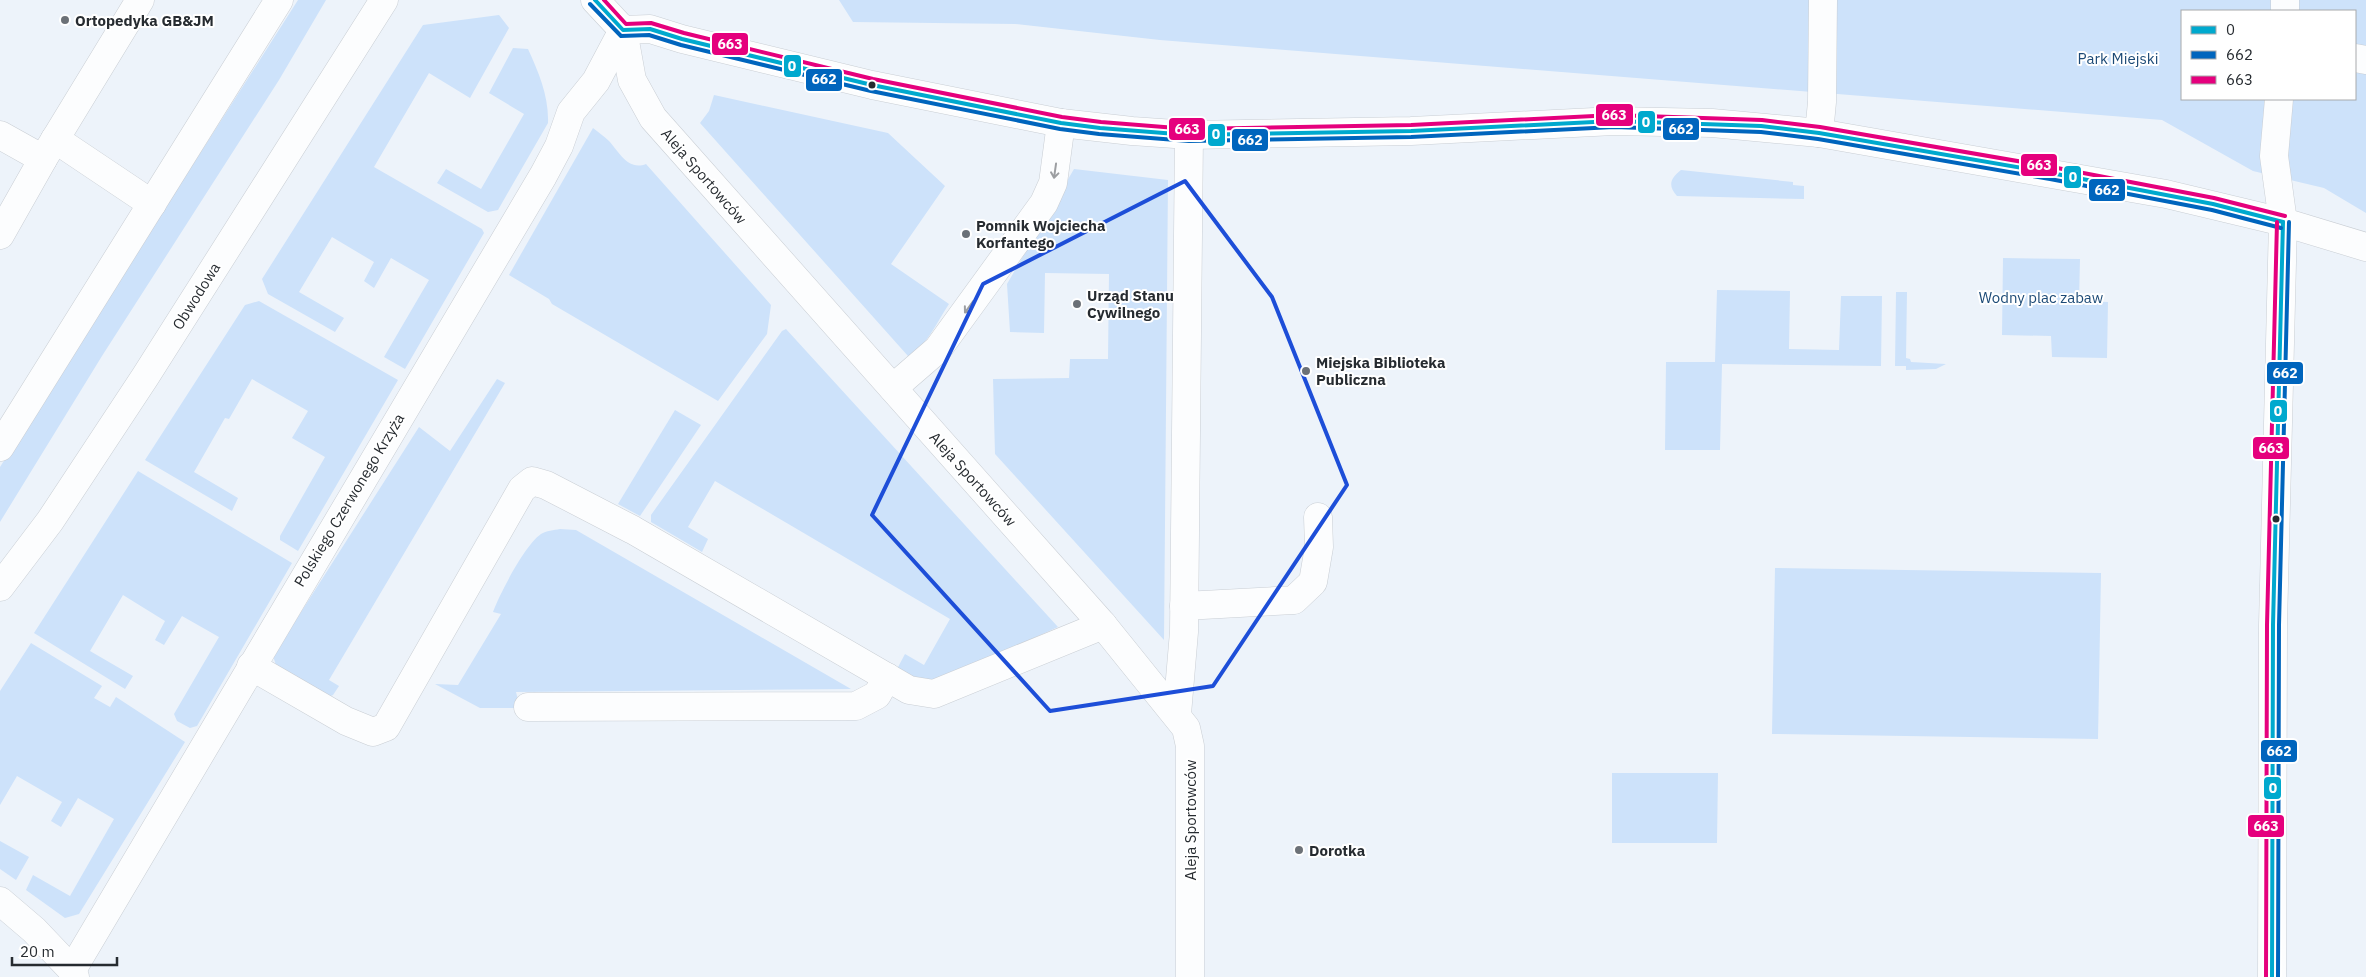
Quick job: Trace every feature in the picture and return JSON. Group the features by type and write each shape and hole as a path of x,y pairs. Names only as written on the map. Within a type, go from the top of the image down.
{"street":[{"path":"0,235 49,149 140,0"},
{"path":"0,447 279,0"},
{"name":"Obwodowa","path":"0,587 50,521 145,377 384,0"},
{"path":"595,0 622,30 650,29 682,39 872,85 1061,122 1189,134 1411,131 1614,121 1712,123 1819,133 2213,204 2283,222 2366,247"},
{"path":"1819,133 1822,102 1824,0"},
{"name":"Aleja Sportowców","path":"622,30 632,80 653,118 1103,625 1177,714 1186,728 1190,746 1190,977"},
{"name":"Polskiego Czerwonego Krzyża","path":"74,974 251,666 543,176 559,146 571,112 596,81 622,30"},
{"path":"2272,977 2273,625 2283,222 2274,156 2279,100"},
{"path":"893,388 938,349 1044,203 1053,183 1061,122"},
{"path":"1177,714 1184,606 1189,134"},
{"path":"0,135 49,149 152,204"},
{"path":"251,666 346,721 373,732 386,727 522,489 532,481 546,486 633,530 909,690 934,694 1103,625"},
{"path":"1184,606 1294,600 1313,582 1319,547 1318,517"},
{"path":"528,707 856,706 877,695 887,677"},
{"path":"0,901 34,930 74,974"}],"highlighted area":[{"path":"1185,181 1272,297 1347,485 1213,686 1050,711 872,515 983,284"}],"green space":[{"path":"298,0 326,0 279,80 102,356 0,522 0,467"},
{"name":"Park Miejski","path":"839,0 2366,0 2366,213 2324,188 2253,171 2162,120 1160,40 1015,24 853,22"},
{"path":"499,15 509,28 470,98 429,73 374,167 482,229 484,233 405,369 384,357 429,280 391,258 374,288 364,281 374,262 332,237 299,292 344,318 335,332 268,294 262,279 423,25"},
{"path":"513,48 528,49 545,94 548,123 498,210 488,212 437,183 446,169 481,189 524,114 489,93"},
{"path":"714,95 888,133 945,186 891,264 949,304 926,340 914,352 908,356 700,123 709,111"},
{"path":"593,128 609,141 629,163 634,165 646,164 771,305 767,334 718,401 552,304 549,299 509,275"},
{"path":"1074,169 1168,180 1164,640 995,454 993,379 1069,378 1070,359 1108,359 1109,274 1045,273 1044,333 1010,332 1007,284"},
{"path":"1681,170 1793,182 1793,185 1804,186 1804,199 1677,196 1671,182"},
{"name":"Wodny plac zabaw","path":"2003,258 2080,259 2079,301 2108,302 2107,358 2052,357 2051,336 2002,335"},
{"path":"1717,290 1790,291 1789,349 1839,350 1841,296 1882,296 1881,366 1722,364 1720,450 1665,450 1666,362 1715,362"},
{"path":"1896,292 1907,292 1906,358 1910,359 1911,362 1946,364 1936,369 1906,370 1906,366 1895,366"},
{"path":"259,301 398,380 298,551 280,540 280,536 325,457 292,438 308,411 252,379 229,419 225,418 194,472 238,498 232,511 145,460 245,305"},
{"path":"786,329 1058,627 943,679 918,680 897,669 905,654 924,665 950,619 715,481 688,527 708,539 702,552 651,522 651,515 782,331"},
{"path":"497,379 505,383 329,680 339,686 333,695 322,700 277,668 273,656 419,427 450,451"},
{"path":"675,410 701,425 640,516 618,504"},
{"path":"138,471 292,563 197,726 190,728 177,721 174,714 219,637 182,616 164,645 155,640 165,621 123,595 90,651 133,676 125,689 34,633"},
{"path":"560,529 576,530 851,689 516,692 520,708 480,708 435,684 458,685 501,614 493,612 507,582 528,548 541,534"},
{"path":"1775,568 2101,573 2098,739 1772,734"},
{"path":"31,643 102,686 94,698 110,707 116,697 185,742 79,914 65,918 26,890 33,875 70,896 114,819 78,798 61,827 51,821 62,802 17,776 0,805 0,691"},
{"path":"1612,773 1718,773 1717,843 1612,843"},
{"path":"0,841 29,857 16,880 0,869"}],"transit line":[{"name":"0","path":"595,0 623,30 650,29 682,39 872,85 1061,123 1189,135 1411,131 1614,121 1761,126 1819,133 2051,173 2213,204 2283,222"},
{"name":"663","path":"604,0 626,24 651,23 684,33 873,79 1062,117 1189,129 1411,125 1614,115 1762,120 1820,127 2052,167 2214,198 2285,216"},
{"name":"662","path":"590,4 621,36 649,35 681,45 871,91 1060,129 1189,141 1411,137 1614,127 1761,132 1818,139 2050,179 2212,210 2281,228"},
{"name":"663","path":"2266,977 2267,625 2277,222"},
{"name":"0","path":"2272,977 2273,625 2283,222"},
{"name":"662","path":"2278,977 2279,625 2289,222"}],"place":[{"name":"Ortopedyka GB&JM","path":"65,20"},
{"name":"Pomnik Wojciecha Korfantego","path":"966,234"},
{"name":"Urząd Stanu Cywilnego","path":"1077,304"},
{"name":"Miejska Biblioteka Publiczna","path":"1306,371"},
{"name":"Dorotka","path":"1299,850"}]}
